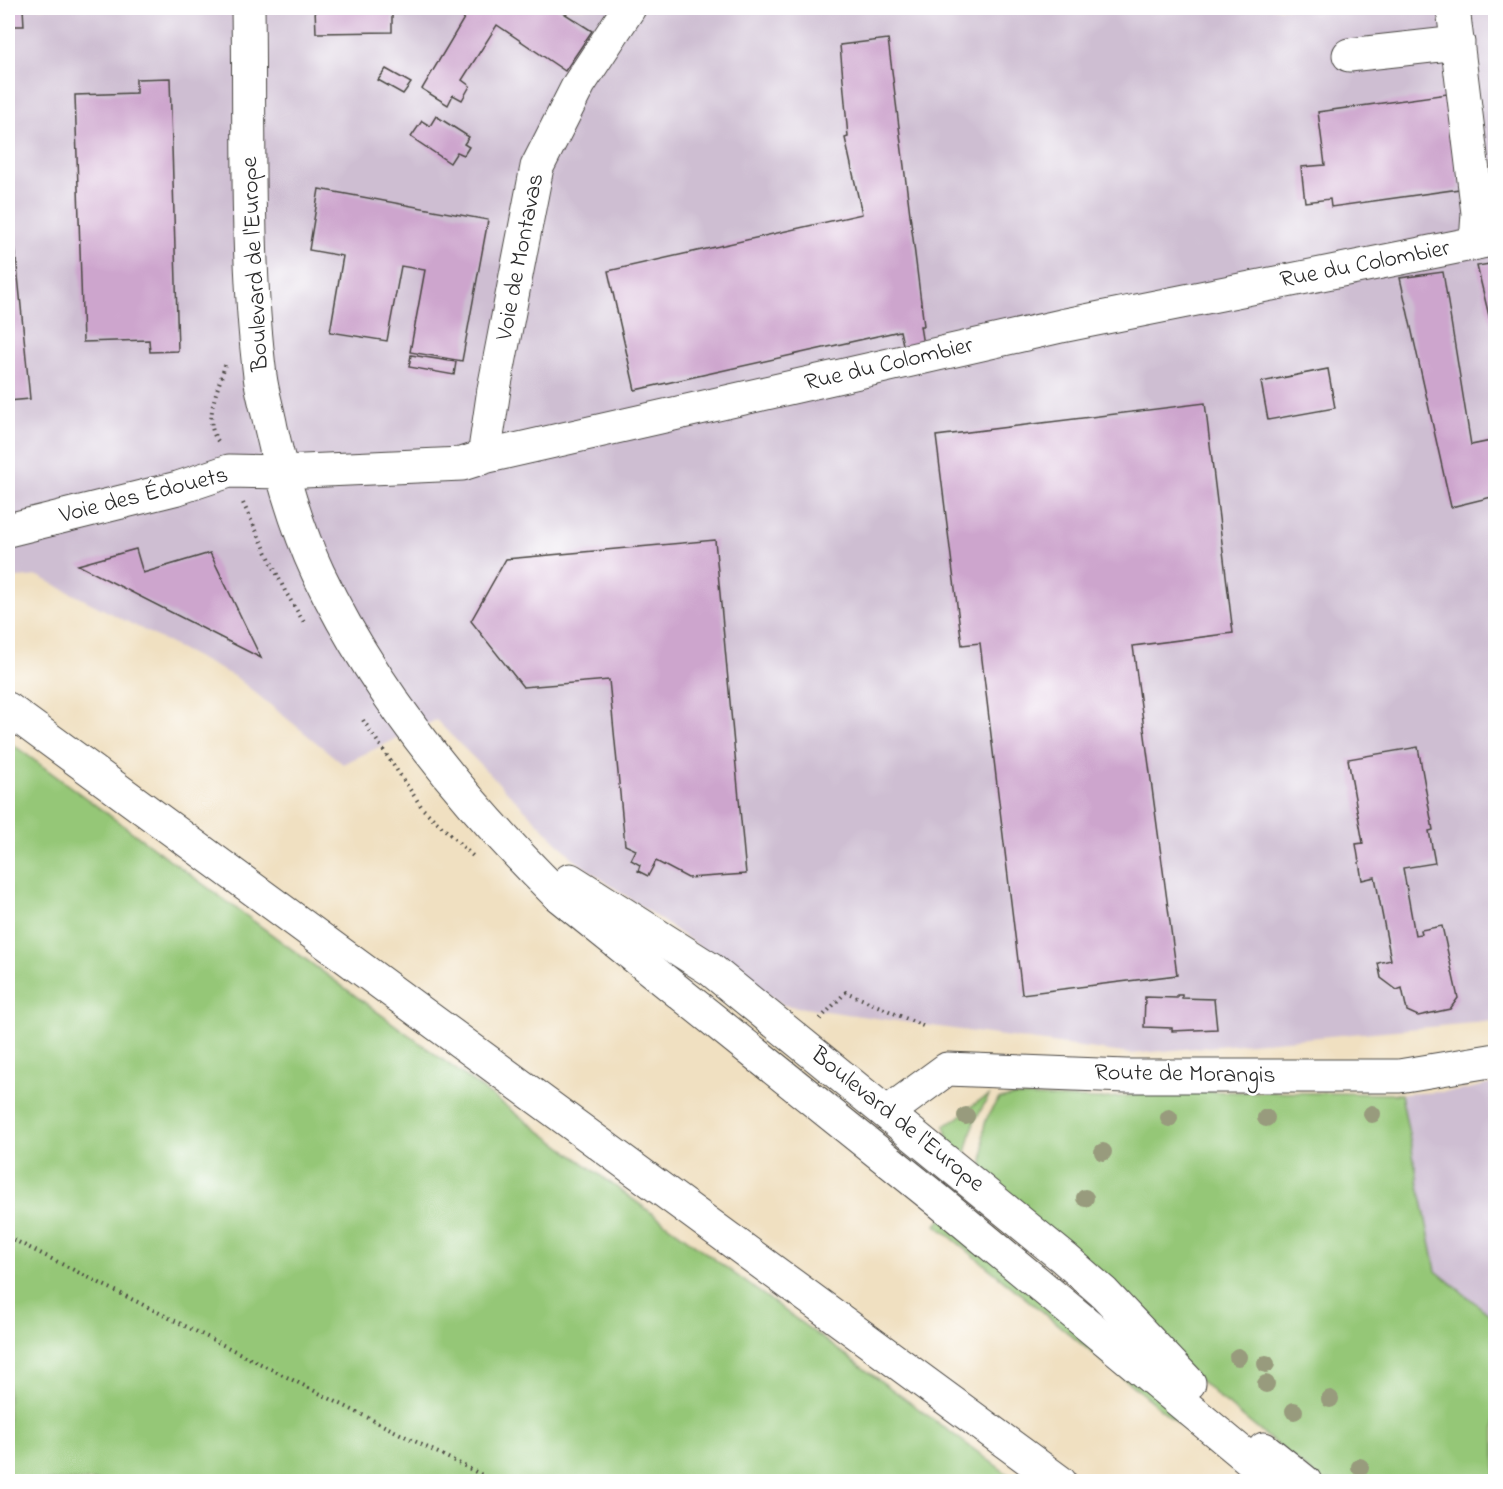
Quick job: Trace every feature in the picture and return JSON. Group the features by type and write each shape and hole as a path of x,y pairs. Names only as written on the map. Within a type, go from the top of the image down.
{"main road":[{"name":"Boulevard de l'Europe","path":"248,8 253,305 260,378 281,472 318,573 367,660 414,729 507,844 558,895 909,1177 1277,1482"},
{"name":"Voie de Montavas","path":"484,457 494,389 537,167 579,84 629,8"},
{"path":"1453,8 1478,213 1486,241"},
{"path":"1349,55 1458,44"},
{"name":"Rue du Colombier","path":"281,472 462,464 484,457 1061,326 1486,241"},
{"name":"Voie des Édouets","path":"8,530 178,488 230,471 281,472"},
{"path":"8,709 1060,1482"},
{"name":"Boulevard de l'Europe","path":"462,791 564,875 710,969 878,1120 1064,1258 1104,1293 1183,1378 1305,1482"},
{"path":"585,917 781,1059 878,1120 909,1177"},
{"name":"Route de Morangis","path":"878,1120 947,1069 1126,1076 1399,1076 1496,1060"}],"path":[{"path":"227,360 211,416 212,433 224,449 230,471 285,591 309,631"},
{"path":"357,711 423,810 477,860"},
{"path":"8,1238 496,1482"}],"shaded area":[{"path":"8,8 1495,8 1495,1021 1130,1054 783,1005 577,862 436,720 343,764 237,678 38,576 8,579"},
{"path":"1495,1083 1495,1319 1436,1271 1401,1094 1459,1091"}],"green space":[{"path":"8,741 1017,1481 8,1481"},
{"path":"1171,1091 1401,1094 1436,1271 1495,1319 1495,1481 1321,1481 1216,1395 981,1175 984,1128 986,1120 999,1099 1014,1096 1099,1099"},
{"path":"989,1096 974,1122 966,1153 962,1158 949,1144 945,1125"},
{"path":"943,1217 1265,1481 1249,1481 936,1225"}],"building":[{"path":"8,8 23,8 24,26 8,26"},
{"path":"315,8 392,8 392,32 316,33"},
{"path":"470,8 556,8 592,31 565,71 497,25 462,80 470,86 462,100 453,95 448,105 422,89"},
{"path":"888,39 924,326 920,326 923,345 904,349 900,331 635,390 608,271 862,214 845,138 848,137 840,45"},
{"path":"386,69 411,83 403,94 378,80"},
{"path":"170,78 178,351 150,352 149,340 83,342 75,95 136,93 136,79"},
{"path":"1447,94 1459,189 1331,207 1330,199 1305,202 1301,167 1325,165 1318,112"},
{"path":"436,116 469,137 464,144 469,147 464,155 457,152 450,163 411,137 422,121 430,126"},
{"path":"8,173 30,399 8,401"},
{"path":"319,189 488,220 462,361 410,352 425,270 401,266 387,341 330,332 343,256 309,250"},
{"path":"1496,263 1496,341 1495,341 1477,266"},
{"path":"1443,272 1471,445 1496,440 1496,496 1451,507 1400,278"},
{"path":"411,355 456,362 454,375 409,367"},
{"path":"1328,369 1335,408 1268,420 1261,382"},
{"path":"1205,403 1233,633 1133,646 1177,975 1022,994 980,643 962,645 936,436"},
{"path":"715,540 746,874 688,878 656,861 648,876 638,871 640,865 631,860 636,850 625,845 609,680 523,687 471,621 506,559"},
{"path":"136,549 143,573 210,553 261,658 78,565"},
{"path":"1418,747 1433,830 1429,831 1435,863 1403,868 1415,935 1422,934 1421,930 1442,926 1458,998 1450,1009 1418,1016 1407,1011 1402,988 1397,990 1381,978 1378,963 1391,960 1375,877 1362,880 1356,844 1363,843 1348,759"},
{"path":"1177,995 1182,995 1182,998 1214,999 1217,1029 1172,1031 1172,1028 1144,1027 1145,997 1177,998"}]}
